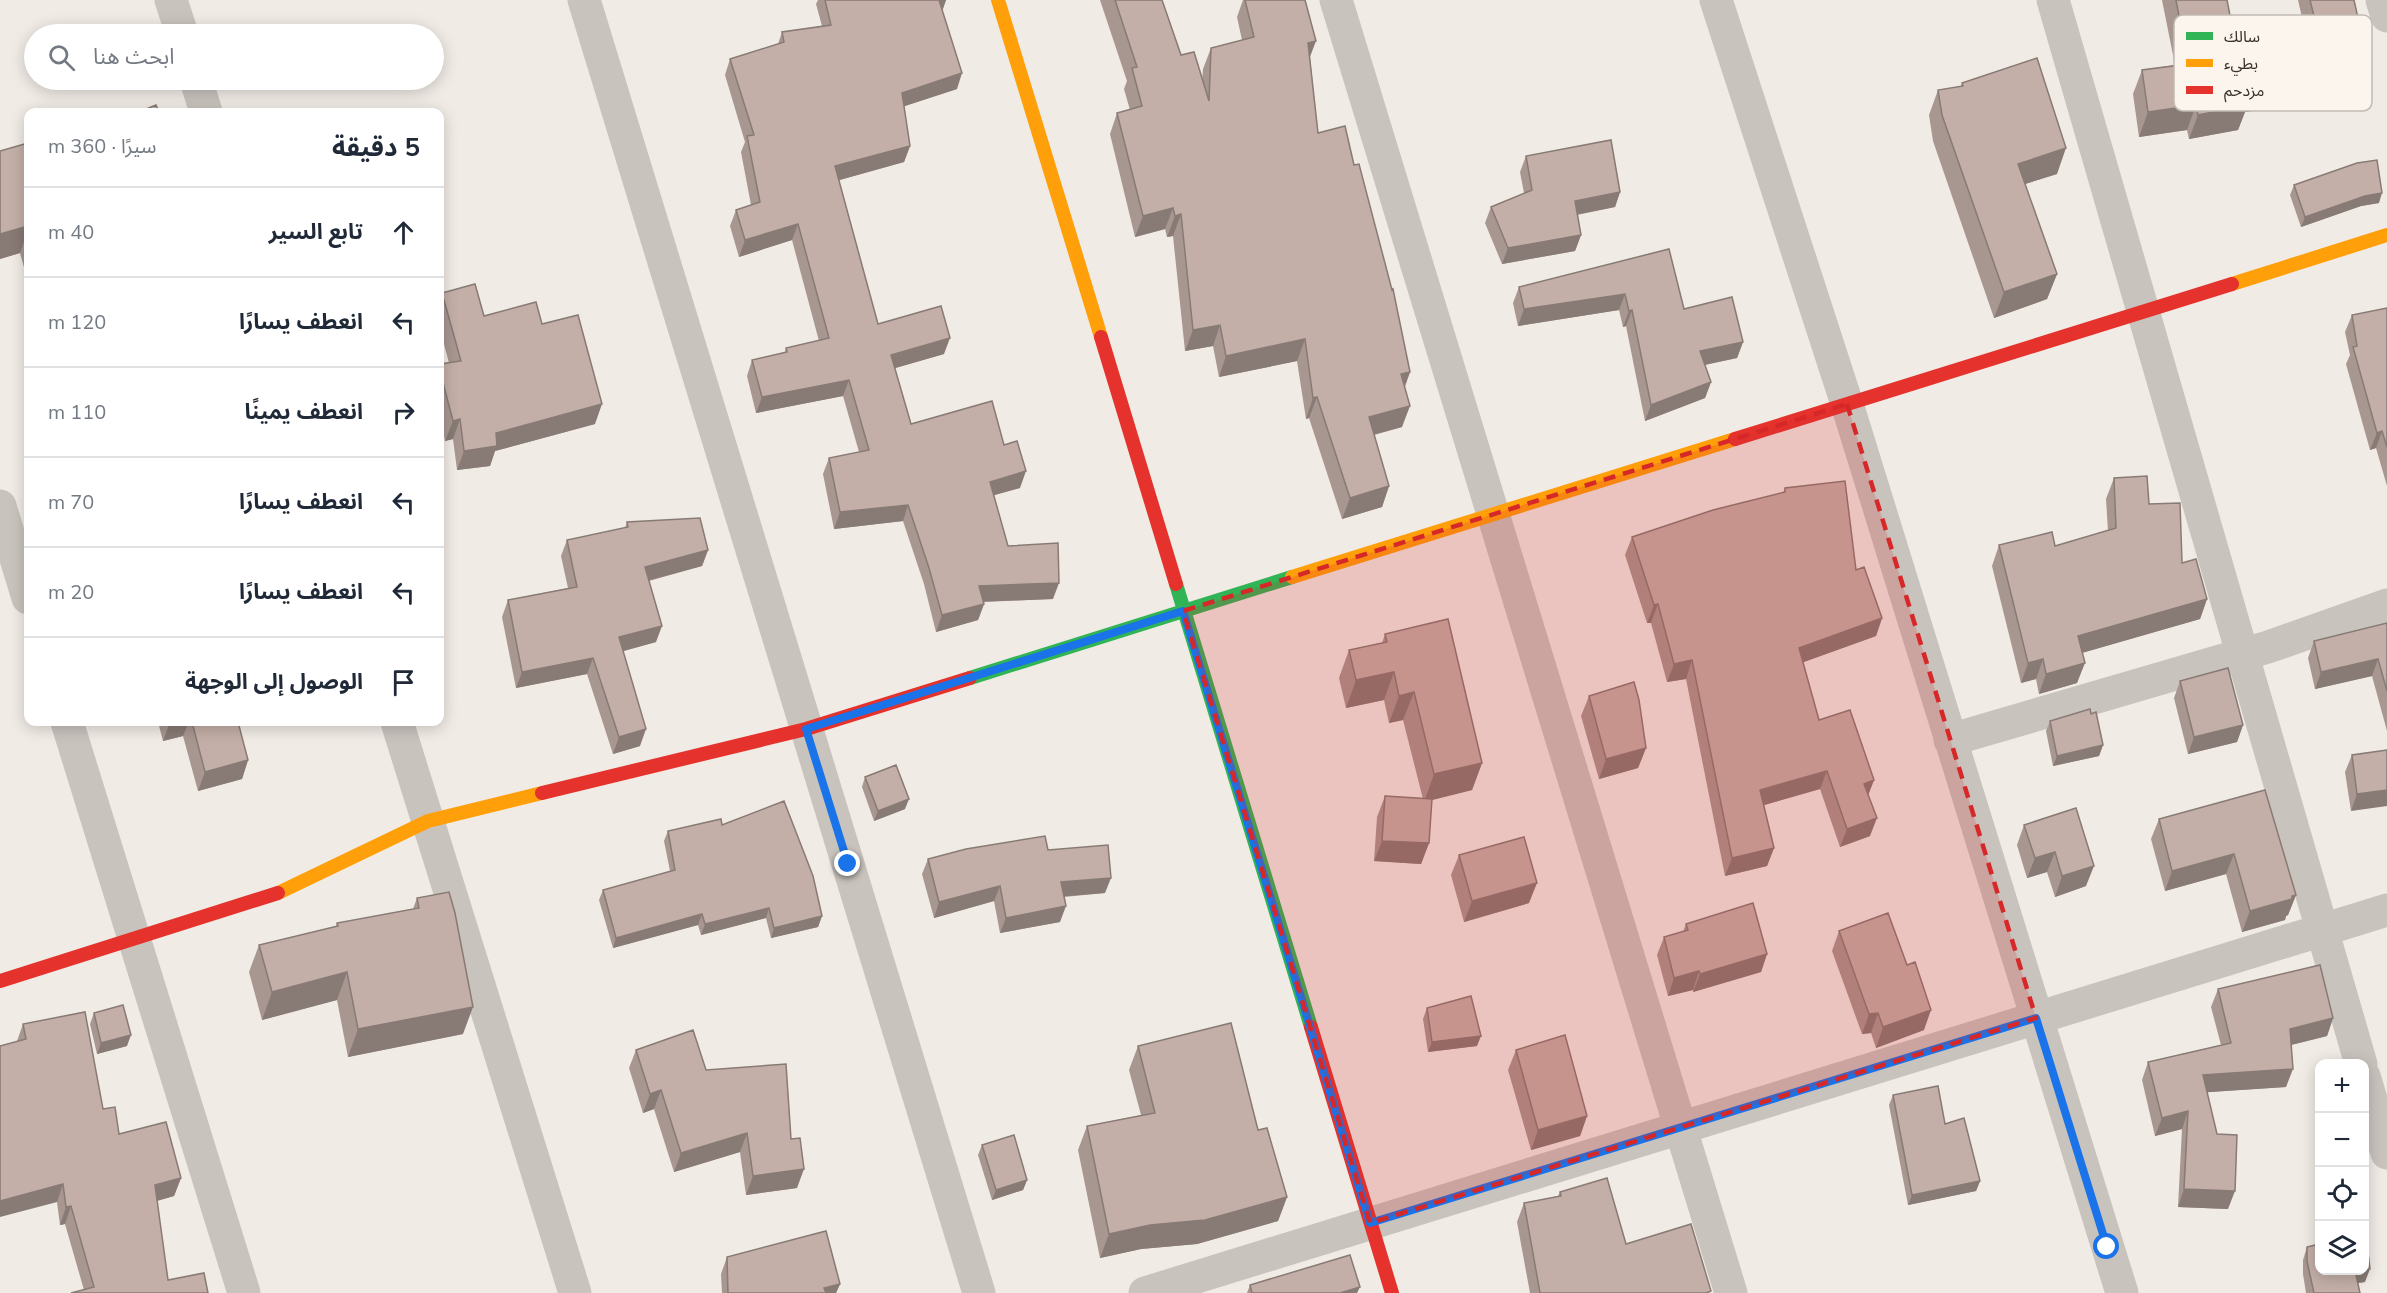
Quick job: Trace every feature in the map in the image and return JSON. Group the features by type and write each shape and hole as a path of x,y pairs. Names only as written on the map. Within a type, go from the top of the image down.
{"street":[{"path":"171,0 179,24"},
{"path":"584,0 979,1293"},
{"path":"998,0 1392,1293"},
{"path":"1336,0 1731,1293"},
{"path":"1716,0 1847,404 2122,1293"},
{"path":"2053,0 2360,1059"},
{"path":"2382,0 2387,16"},
{"path":"199,90 205,108"},
{"path":"0,981 270,897 428,821 806,729 2387,235"},
{"path":"0,506 24,585"},
{"path":"1950,740 2243,655 2387,605"},
{"path":"68,726 243,1293"},
{"path":"398,726 575,1293"},
{"path":"1145,1293 2387,910"},
{"path":"2369,1093 2387,1153"}],"highlighted area":[{"path":"1847,404 2036,1018 1370,1223 1183,611"}],"building":[{"path":"825,0 939,0 962,73 902,93 910,146 835,166 878,324 941,306 950,338 891,355 911,424 992,401 1004,445 1017,441 1026,471 990,482 1008,546 1058,543 1059,583 979,586 984,604 942,615 908,505 840,512 829,458 869,450 849,380 762,397 752,360 787,352 786,348 829,338 798,224 745,240 736,210 760,202 747,136 754,135 730,59 784,42 782,32 831,25"},
{"path":"1115,0 1162,0 1181,55 1194,52 1209,101 1211,48 1254,37 1245,0 1305,0 1316,41 1308,43 1318,133 1345,126 1354,165 1359,164 1393,289 1410,372 1401,374 1410,406 1369,417 1389,486 1350,498 1317,397 1313,398 1305,339 1226,356 1220,325 1193,330 1181,214 1175,216 1173,208 1143,216 1117,113 1142,106 1132,68 1137,67"},
{"path":"2176,0 2227,0 2230,15 2179,15"},
{"path":"2310,0 2354,0 2357,15 2314,15"},
{"path":"2037,58 2066,148 2018,164 2057,274 2004,292 1942,115 1938,90 1963,86 1962,83"},
{"path":"2174,66 2174,108 2148,112 2142,70"},
{"path":"2197,111 2218,111 2198,115"},
{"path":"1611,140 1620,192 1575,201 1581,235 1508,248 1491,207 1532,190 1526,156"},
{"path":"24,144 24,227 0,234 0,151"},
{"path":"2377,160 2382,193 2365,196 2305,217 2294,185 2357,163"},
{"path":"1669,249 1684,309 1732,297 1743,342 1700,351 1711,382 1651,405 1632,310 1629,311 1625,294 1524,309 1519,287"},
{"path":"475,284 484,316 536,302 542,324 578,315 602,404 496,433 497,446 464,451 460,419 453,421 444,386 444,363 461,361 444,300 444,292"},
{"path":"2387,308 2387,447 2382,431 2377,433 2353,347 2357,346 2352,315"},
{"path":"2147,476 2149,504 2180,503 2182,563 2196,559 2207,599 2078,636 2085,663 2046,674 2043,659 2028,663 1999,545 2052,532 2055,546 2116,528 2114,478"},
{"path":"1845,481 1856,570 1864,567 1882,618 1799,648 1819,720 1850,710 1874,780 1864,784 1877,818 1847,829 1827,771 1760,790 1774,848 1732,858 1692,660 1674,664 1658,604 1654,605 1632,537 1713,510 1785,492 1785,488"},
{"path":"700,518 708,550 645,567 662,626 619,637 646,729 619,737 593,658 522,672 508,600 577,587 567,540 628,527 627,522"},
{"path":"1448,619 1482,763 1434,774 1414,692 1399,696 1394,672 1356,680 1349,650 1387,642 1385,634"},
{"path":"2387,623 2387,691 2378,659 2321,672 2314,641"},
{"path":"2228,668 2243,725 2194,737 2180,681"},
{"path":"1634,682 1646,748 1606,759 1589,696"},
{"path":"2090,709 2091,714 2096,712 2103,745 2057,756 2050,721"},
{"path":"193,726 239,726 248,760 205,772"},
{"path":"2387,750 2387,790 2357,794 2352,755"},
{"path":"896,765 909,799 878,811 865,777"},
{"path":"2265,790 2296,895 2292,896 2292,899 2250,911 2234,854 2172,871 2159,819"},
{"path":"1385,796 1432,799 1429,843 1382,841"},
{"path":"784,801 813,876 822,916 774,928 769,908 705,924 702,914 616,938 603,890 675,870 668,831 721,819 722,825"},
{"path":"2076,808 2094,866 2062,876 2055,852 2035,858 2024,825"},
{"path":"1045,836 1048,850 1108,845 1111,878 1061,882 1066,906 1006,918 1000,886 939,902 928,859 966,849"},
{"path":"1524,837 1537,883 1472,901 1459,855"},
{"path":"449,892 473,1007 358,1029 347,972 272,992 259,945 338,926 337,923 419,908 417,898"},
{"path":"1753,903 1767,954 1700,974 1699,971 1674,978 1664,937 1688,930 1686,924"},
{"path":"1888,913 1907,965 1915,962 1931,1010 1883,1027 1878,1013 1869,1014 1839,931"},
{"path":"2320,965 2333,1018 2290,1029 2293,1069 2203,1075 2217,1134 2237,1135 2235,1191 2184,1189 2188,1111 2162,1118 2148,1062 2231,1043 2218,989"},
{"path":"1471,996 1481,1036 1432,1042 1427,1008"},
{"path":"123,1005 131,1035 101,1043 94,1013"},
{"path":"85,1012 103,1109 115,1107 119,1134 166,1122 181,1178 155,1185 168,1280 204,1273 208,1293 71,1293 94,1287 71,1206 66,1207 63,1184 0,1201 0,1046 26,1039 23,1024"},
{"path":"1231,1023 1258,1130 1267,1128 1287,1197 1205,1220 1150,1225 1109,1234 1087,1126 1155,1113 1138,1046"},
{"path":"693,1030 706,1070 786,1064 791,1139 800,1138 804,1169 753,1176 747,1133 681,1153 661,1090 650,1094 636,1050"},
{"path":"1565,1035 1587,1116 1538,1130 1516,1050"},
{"path":"1938,1086 1945,1124 1964,1118 1980,1181 1912,1195 1893,1095"},
{"path":"1014,1135 1027,1180 996,1190 982,1145"},
{"path":"1607,1178 1626,1244 1691,1224 1711,1291 1706,1293 1540,1293 1524,1203 1561,1196 1560,1192"},
{"path":"826,1231 840,1284 824,1288 826,1293 728,1293 727,1257"},
{"path":"2315,1245 2315,1275 2356,1275 2360,1293 2314,1293 2307,1261 2307,1247"},
{"path":"1350,1255 1360,1287 1340,1293 1252,1293 1250,1285"}],"traffic: fast":[{"path":"970,678 1292,577"},
{"path":"1176,584 1311,1027"}],"traffic: slow":[{"path":"998,0 1101,337"},
{"path":"2232,284 2387,235"},
{"path":"1292,577 1735,439"},
{"path":"278,893 428,821 542,793"}],"traffic: jam":[{"path":"1735,439 2232,284"},
{"path":"1101,337 1176,584"},
{"path":"542,793 806,729 970,678"},
{"path":"0,981 278,893"},
{"path":"1311,1027 1392,1293"}],"route":[{"path":"848,864 806,729 1183,611 1370,1223 2036,1018 2107,1247"}]}
